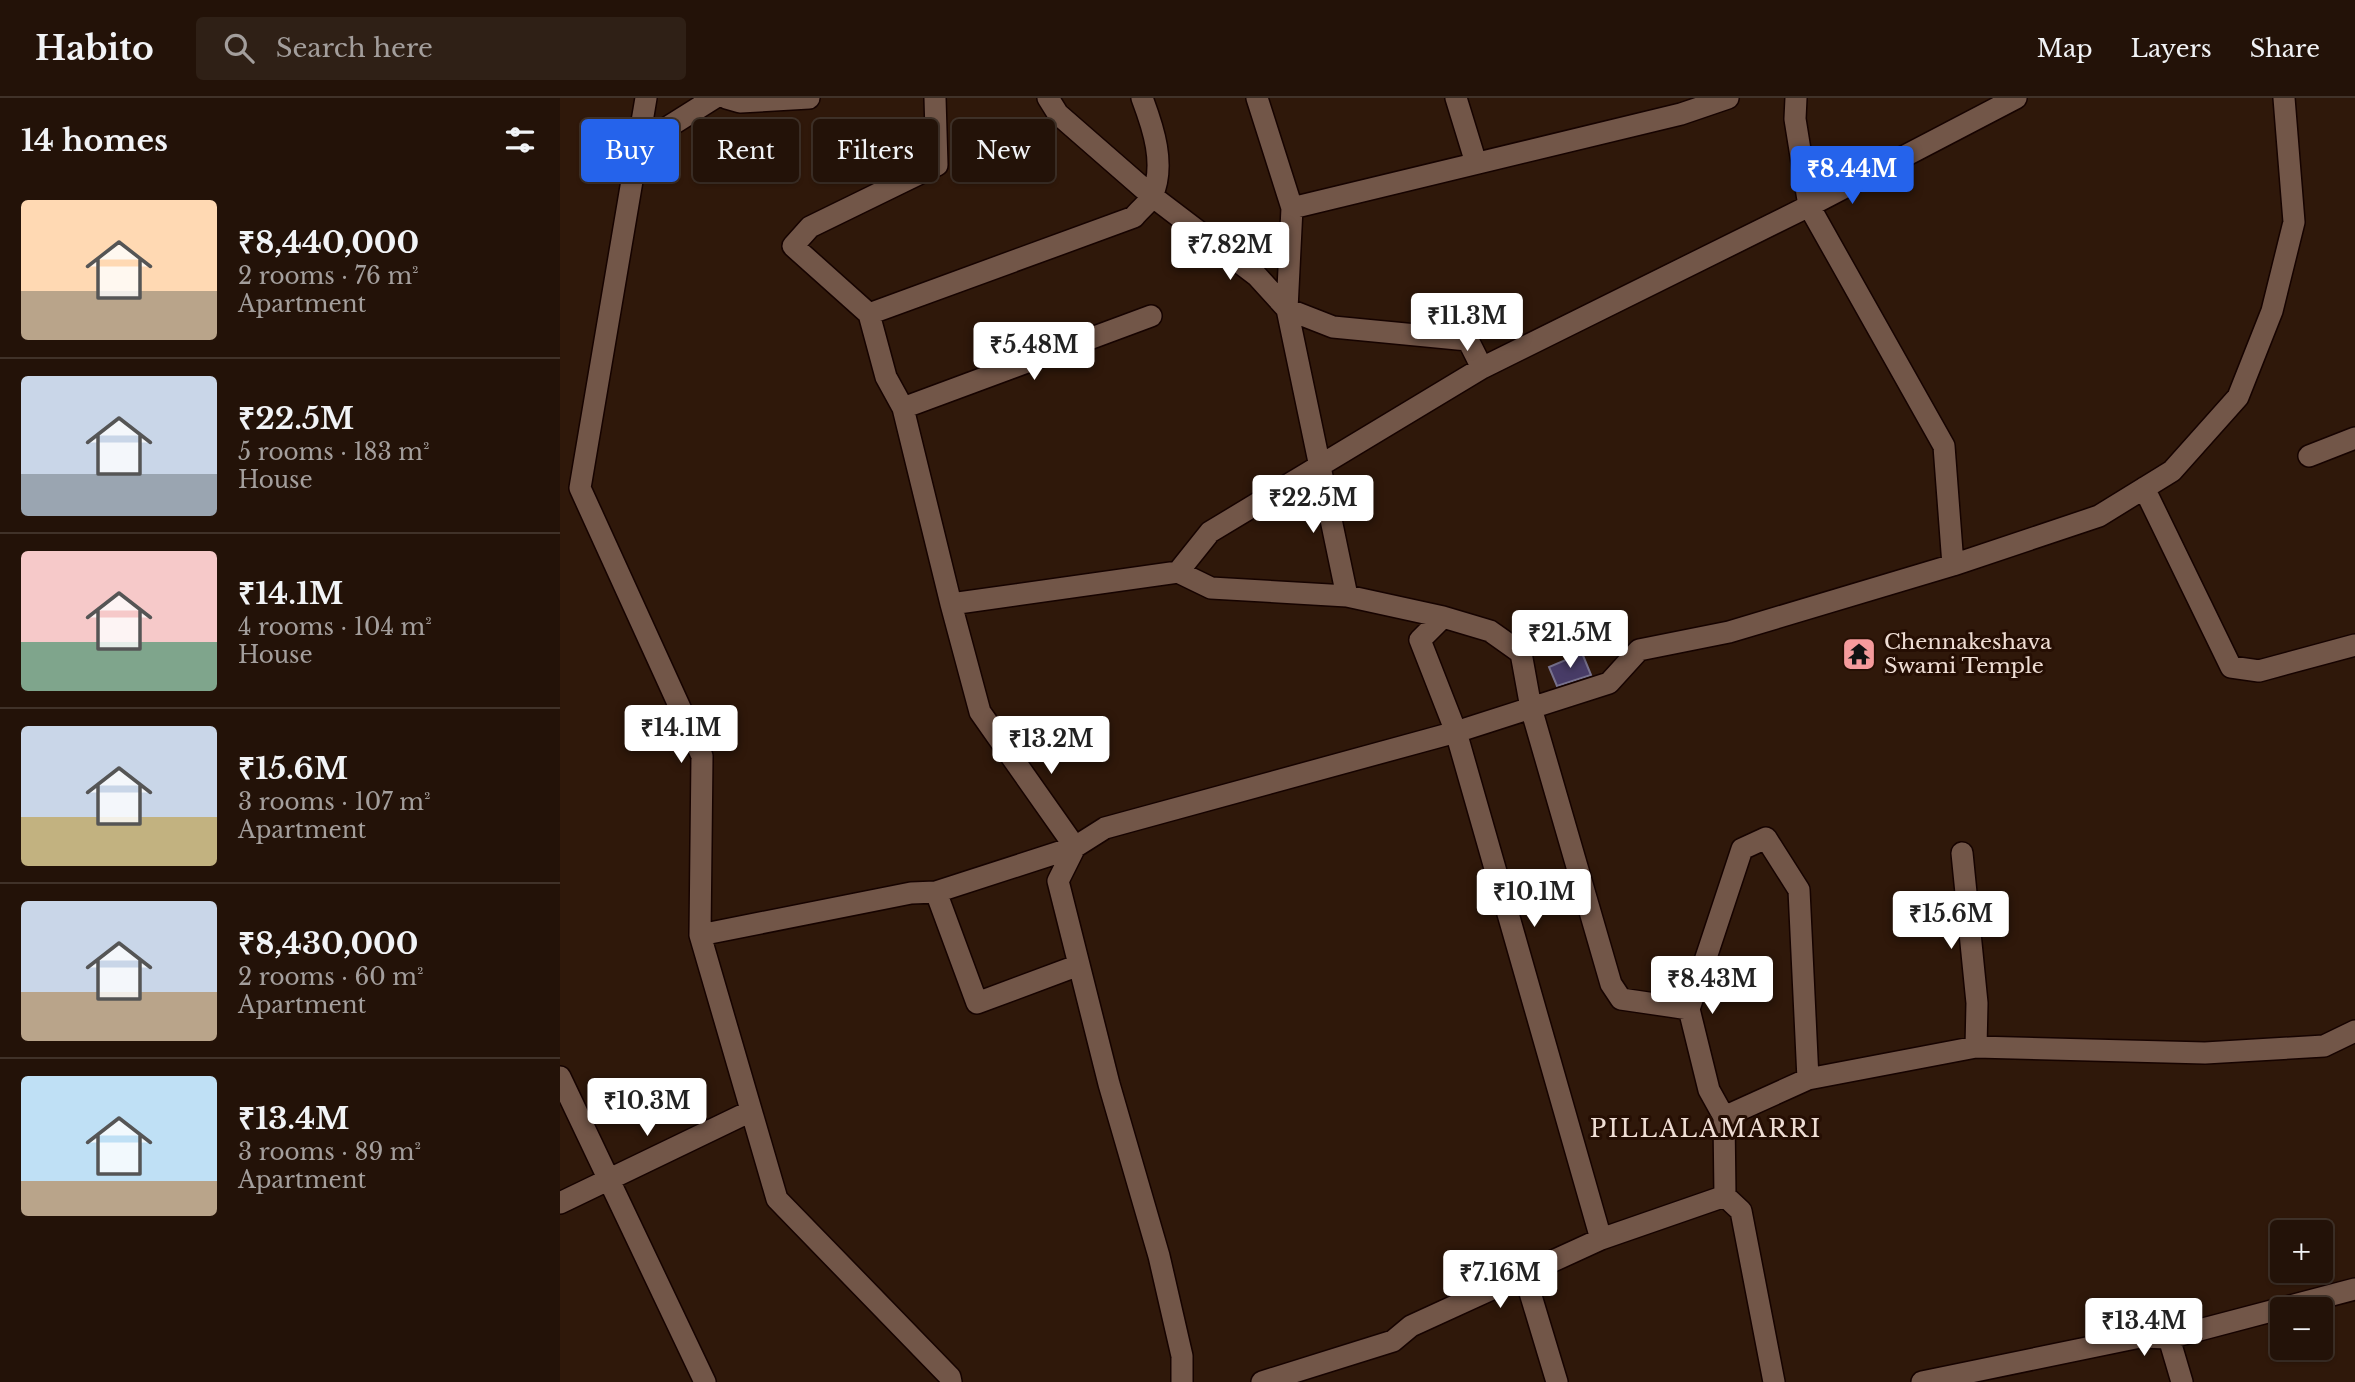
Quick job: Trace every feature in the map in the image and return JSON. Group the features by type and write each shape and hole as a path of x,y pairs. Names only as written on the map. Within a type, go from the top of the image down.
{"street":[{"path":"642,119 646,98"},
{"path":"679,120 714,98"},
{"path":"726,98 740,102 809,98"},
{"path":"935,98 937,164 810,227 793,246 869,314 886,377 904,408 980,712 1075,846"},
{"path":"1048,98 1058,114 1152,196 1257,276 1287,309 1333,327 1468,340 1482,368"},
{"path":"869,314 1134,216 1152,196 1158,162 1153,127 1142,98"},
{"path":"1258,98 1292,208 1287,309 1347,596"},
{"path":"1456,98 1476,163"},
{"path":"1292,208 1476,163 1678,106 1728,98"},
{"path":"1796,98 1795,119 1809,206 1944,446 1952,565"},
{"path":"1178,572 1210,531 1482,368 1809,206 2016,98"},
{"path":"700,936 911,893 936,892 1075,846 1105,828 1455,732 1609,683 1639,650 1729,632 1952,565 2099,516 2172,471 2238,397 2272,311 2294,222 2284,98"},
{"path":"631,182 570,485 702,756 700,936 777,1199 950,1377 951,1382"},
{"path":"904,408 1151,316"},
{"path":"2309,456 2355,438"},
{"path":"2144,488 2231,667 2259,671 2355,645"},
{"path":"951,604 1178,572 1211,588 1347,596 1443,617 1490,631 1521,653 1531,708 1611,984 1621,999 1689,1009"},
{"path":"1443,617 1420,640 1455,732 1601,1239"},
{"path":"1774,1382 1741,1211 1725,1196 1724,1117 1709,1090 1689,1009 1742,849 1766,838 1799,890 1808,1079"},
{"path":"1075,846 1058,881 1109,1084 1159,1256 1182,1356 1182,1382"},
{"path":"1962,853 1977,1003 1976,1047"},
{"path":"936,892 977,1003 1079,965"},
{"path":"1724,1117 1808,1079 1976,1047 2205,1053 2324,1046 2355,1031"},
{"path":"560,1077 705,1382"},
{"path":"560,1203 751,1111"},
{"path":"1262,1382 1393,1341 1411,1326 1601,1239 1725,1196"},
{"path":"1525,1276 1557,1382"},
{"path":"1922,1382 2140,1337 2169,1338 2355,1289"},
{"path":"2169,1338 2182,1382"}],"building":[{"path":"1582,653 1591,675 1557,686 1549,667"}],"place":[{"name":"Chennakeshava Swami Temple","path":"1859,654"}],"district":[{"name":"PILLALAMARRI","path":"1706,1129"}]}
